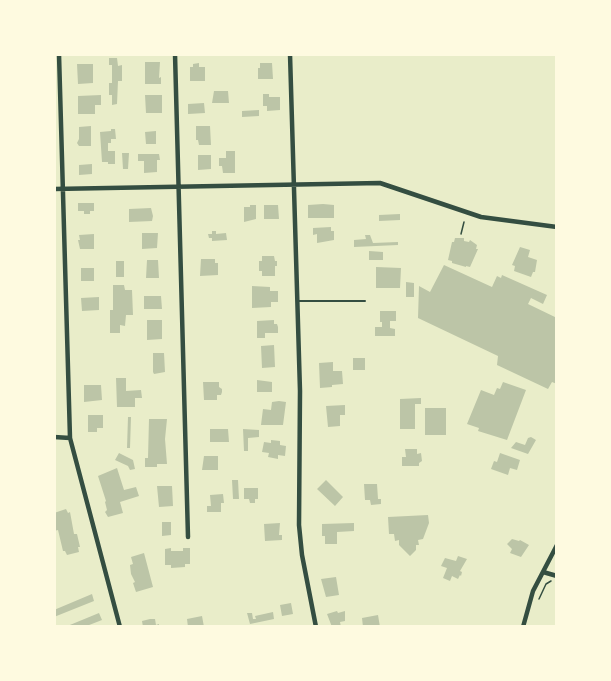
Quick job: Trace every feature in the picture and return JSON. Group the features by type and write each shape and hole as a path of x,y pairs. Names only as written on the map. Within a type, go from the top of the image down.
{"street":[{"path":"59,54 70,438 120,627"},
{"path":"175,54 188,537"},
{"path":"290,54 300,391 299,525 315,627"},
{"path":"54,189 380,183 481,217 557,227"},
{"path":"54,437 70,438"},
{"path":"523,627 529,602 557,545"},
{"path":"543,572 555,578"}],"lane":[{"path":"297,301 365,302"}],"path":[{"path":"461,234 464,222"},
{"path":"538,602 546,584 555,578"}],"building":[{"path":"109,58 117,58 118,66 122,65 122,81 118,81 117,104 112,105 109,83 112,83 112,65 109,65"},
{"path":"145,62 160,62 161,84 145,84"},
{"path":"199,63 199,67 205,67 205,81 190,81 190,67"},
{"path":"260,63 272,63 273,79 258,79"},
{"path":"77,64 93,64 93,83 78,84"},
{"path":"214,91 228,91 229,103 212,103"},
{"path":"263,94 269,94 269,97 280,97 280,110 267,111 267,106 263,106"},
{"path":"101,95 101,105 95,105 95,114 78,114 78,96"},
{"path":"145,95 162,95 162,113 146,113"},
{"path":"204,103 205,113 188,114 188,104"},
{"path":"259,110 259,116 242,117 242,111"},
{"path":"91,126 91,146 79,146 77,143 79,127"},
{"path":"196,126 210,126 211,145 199,145 196,140"},
{"path":"115,129 116,139 111,139 111,143 108,143 108,151 115,151 115,164 102,162 100,132 111,131"},
{"path":"156,131 156,144 146,144 145,132"},
{"path":"226,151 235,151 235,173 223,173 222,166 219,166 219,158 226,158"},
{"path":"122,153 129,153 128,169 123,169"},
{"path":"138,154 159,154 157,172 144,173 144,161 138,161"},
{"path":"198,155 211,155 211,169 198,170"},
{"path":"92,164 92,174 79,175 79,165"},
{"path":"78,203 94,203 94,211 84,214 84,211 78,211"},
{"path":"250,205 256,205 256,219 244,222 244,207 250,207"},
{"path":"264,205 278,205 279,219 264,219"},
{"path":"308,205 334,205 334,218 308,218"},
{"path":"151,208 152,221 129,222 129,209"},
{"path":"400,214 400,220 379,221 379,215"},
{"path":"331,227 331,231 334,231 334,240 317,243 317,234 313,235 313,228"},
{"path":"212,231 216,231 216,234 226,233 227,240 212,241 208,234 212,234"},
{"path":"142,233 158,233 157,248 142,249"},
{"path":"94,234 94,249 80,249 79,235"},
{"path":"365,235 370,235 373,243 398,242 398,245 354,247 354,240 366,239"},
{"path":"455,238 464,238 464,241 469,242 470,240 477,245 476,249 478,249 470,267 448,260"},
{"path":"520,247 530,250 528,257 537,260 535,272 531,277 514,271 515,266 512,265"},
{"path":"369,251 383,252 383,260 369,260"},
{"path":"262,256 274,256 277,261 275,276 262,276 262,271 259,271 259,261 262,261"},
{"path":"201,259 215,259 215,263 218,263 218,275 200,276"},
{"path":"147,260 158,260 159,278 146,278"},
{"path":"116,261 124,261 124,277 116,277"},
{"path":"444,265 492,287 497,276 501,278 502,275 547,295 543,304 531,298 528,304 557,318 557,384 552,382 548,389 497,365 498,356 418,318 419,286 430,292"},
{"path":"376,267 401,268 400,288 376,288"},
{"path":"81,268 94,268 94,281 81,281"},
{"path":"406,282 414,283 414,297 406,297"},
{"path":"113,285 124,285 125,290 132,290 133,315 126,315 125,326 120,325 120,333 110,333"},
{"path":"252,286 270,287 270,291 278,291 278,302 271,302 271,307 252,308"},
{"path":"144,296 161,296 162,309 144,309"},
{"path":"99,297 99,310 82,311 81,298"},
{"path":"380,311 396,311 396,321 390,321 390,328 395,329 395,336 375,336 375,327 382,327"},
{"path":"147,320 162,320 162,339 147,340"},
{"path":"274,320 278,333 265,333 265,338 257,338 257,321"},
{"path":"274,345 275,367 262,368 261,346"},
{"path":"153,353 164,353 165,372 154,374"},
{"path":"353,358 365,358 365,370 353,370"},
{"path":"333,362 333,371 342,371 343,384 320,388 319,363"},
{"path":"116,378 126,378 126,391 141,390 142,398 135,398 135,407 117,407"},
{"path":"257,380 272,382 272,392 257,392"},
{"path":"203,382 219,382 222,392 221,395 217,395 217,400 204,400"},
{"path":"503,382 526,390 507,440 478,431 479,428 467,424 481,390 494,395"},
{"path":"84,385 101,385 102,400 84,402"},
{"path":"421,398 421,404 415,404 415,429 400,429 400,399"},
{"path":"272,402 286,402 283,425 261,425 263,409 271,410"},
{"path":"345,405 345,415 340,415 340,426 328,427 326,406"},
{"path":"425,408 446,408 446,435 425,435"},
{"path":"88,415 103,415 103,428 97,428 97,432 88,432"},
{"path":"128,417 131,417 130,448 127,448"},
{"path":"149,419 167,419 165,439 167,464 157,464 157,467 145,467 145,458 148,458"},
{"path":"210,429 228,429 229,442 210,442"},
{"path":"243,429 259,430 259,437 248,438 248,451 244,451"},
{"path":"531,437 536,440 528,454 511,448 516,442 525,445"},
{"path":"271,440 280,441 280,445 286,446 285,456 278,455 278,459 268,457 269,453 262,452 264,442 271,443"},
{"path":"405,449 417,449 417,454 421,453 422,461 419,466 402,466 402,457 406,457"},
{"path":"119,453 133,460 135,469 130,470 128,466 115,460"},
{"path":"500,453 520,460 517,470 510,468 508,475 491,469"},
{"path":"204,456 218,456 218,470 202,470"},
{"path":"117,468 124,490 136,487 139,496 120,502 123,513 108,517 105,512 107,510 106,501 98,476"},
{"path":"232,480 238,480 239,499 233,499"},
{"path":"326,480 343,497 335,506 317,489"},
{"path":"364,484 377,484 378,499 381,499 381,504 371,505 370,500 365,500"},
{"path":"157,486 172,486 173,506 159,507"},
{"path":"244,488 258,488 258,499 255,499 255,503 244,499"},
{"path":"223,494 224,503 221,503 221,512 207,512 207,506 211,506 210,495"},
{"path":"66,509 68,513 70,512 74,534 77,534 80,547 78,547 79,552 67,555 63,551 58,530 54,531 54,513"},
{"path":"428,515 429,523 423,539 418,540 419,545 416,545 416,550 410,556 399,545 399,540 395,541 394,534 389,534 388,517"},
{"path":"162,522 171,522 171,535 162,536"},
{"path":"280,523 279,535 282,535 282,540 265,541 264,524"},
{"path":"354,523 354,531 337,532 337,544 325,544 322,524"},
{"path":"512,539 529,545 521,557 510,553 512,549 507,544"},
{"path":"171,548 171,551 183,551 183,548 190,548 190,564 185,564 185,567 171,568 171,565 165,565 165,549"},
{"path":"144,553 153,587 136,592 131,574 130,565 133,564 131,557"},
{"path":"458,556 467,559 460,571 461,576 458,579 452,576 450,581 443,578 447,568 441,566 445,558 456,561"},
{"path":"336,577 339,595 326,597 321,579"},
{"path":"92,594 94,601 54,617 54,610"},
{"path":"291,603 293,614 282,616 280,605"},
{"path":"337,611 338,613 345,611 345,621 340,622 341,627 332,627 327,614"},
{"path":"273,612 274,619 250,624 247,613 252,613 253,619 256,619 255,616"},
{"path":"99,613 102,620 84,627 65,627"},
{"path":"378,615 380,627 363,627 362,618"},
{"path":"202,616 204,627 188,627 187,619"},
{"path":"155,619 159,627 143,627 142,621"}]}
